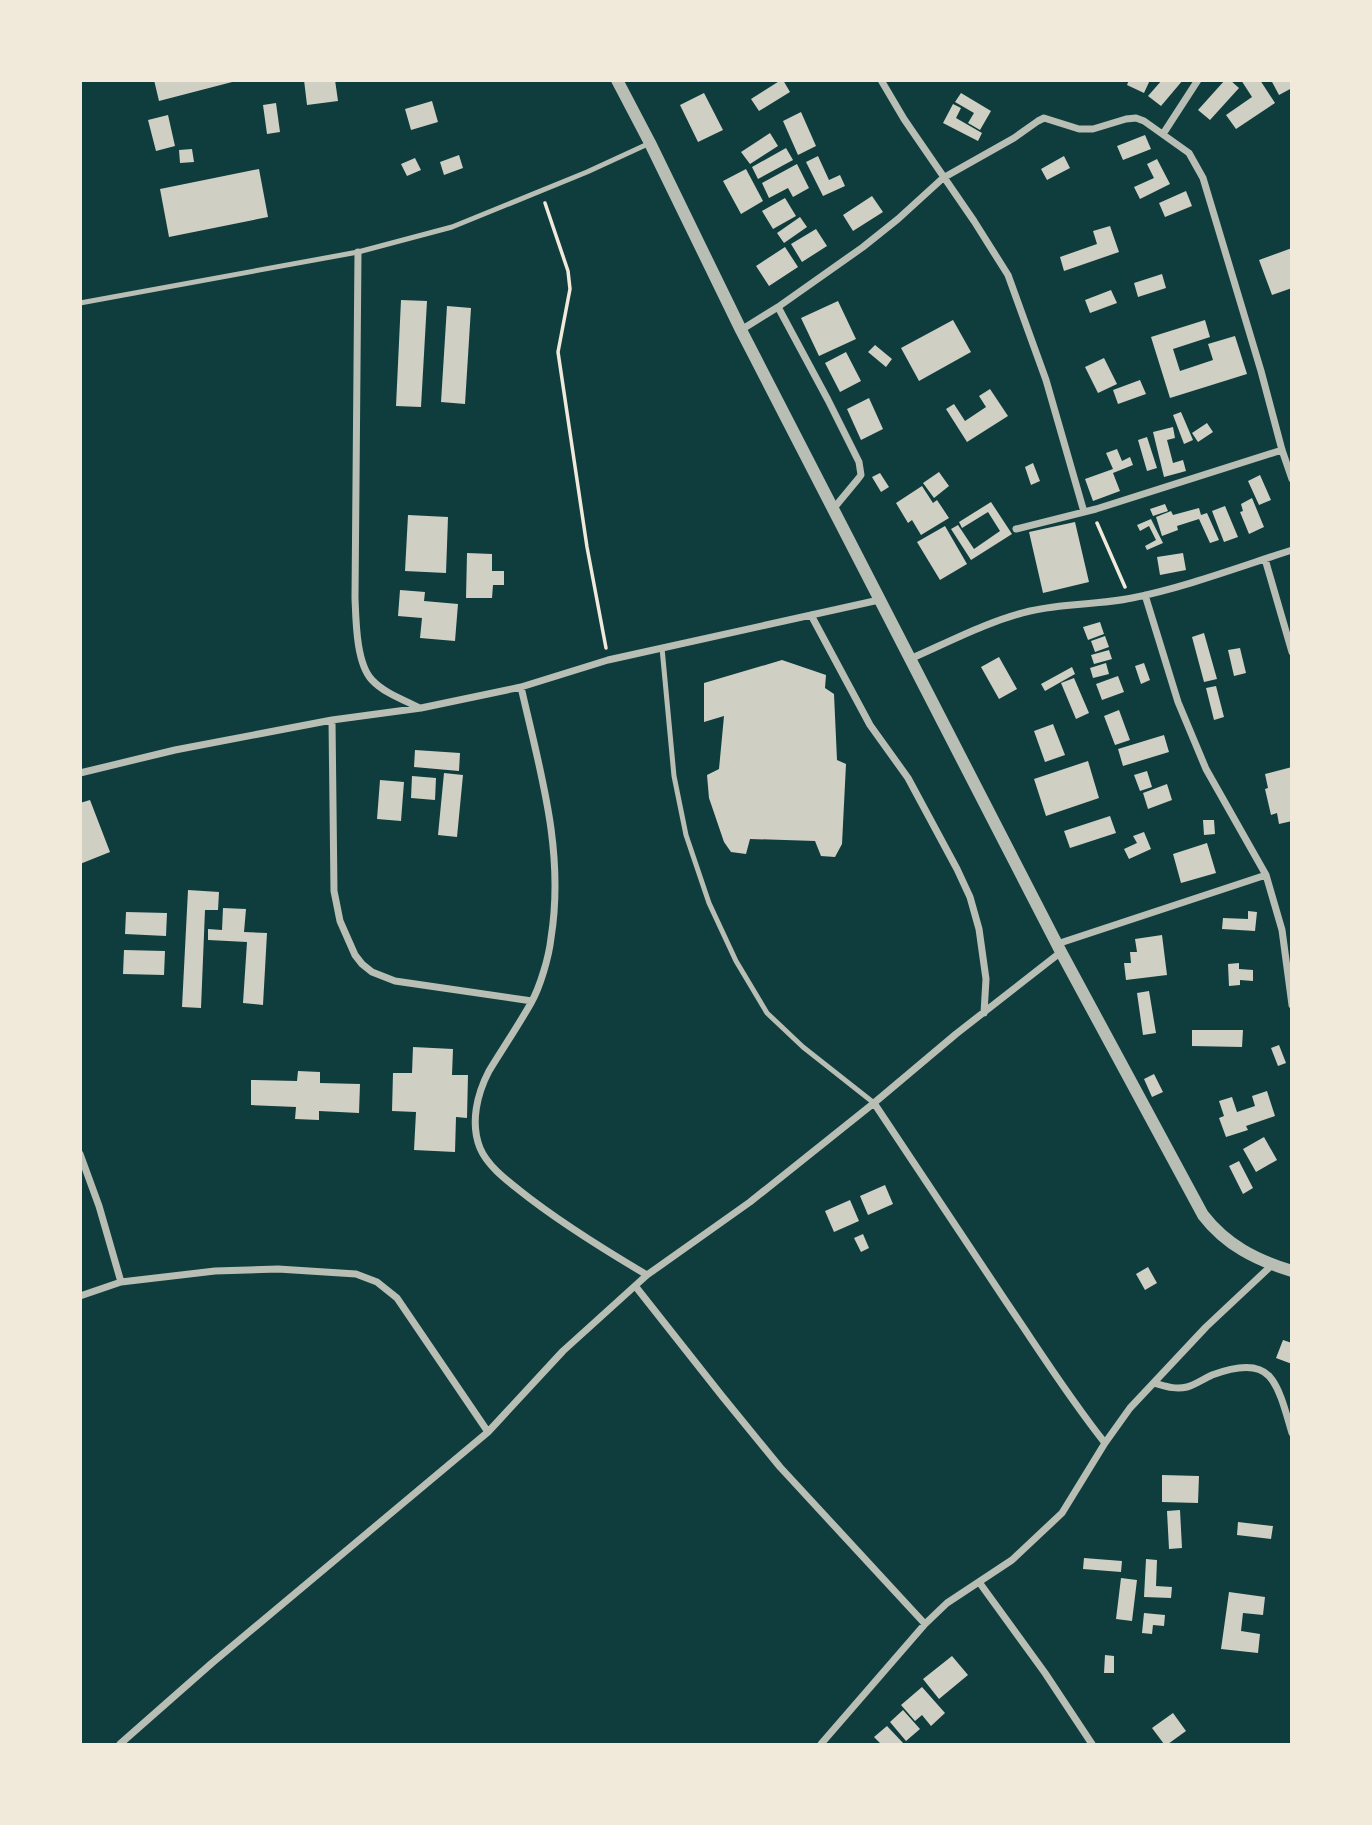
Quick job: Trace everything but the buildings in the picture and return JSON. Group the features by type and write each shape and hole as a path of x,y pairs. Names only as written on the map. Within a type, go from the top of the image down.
{"street":[{"path":"617,80 879,600 1059,948 1203,1215 1215,1231 1231,1244 1272,1265 1292,1271"},
{"path":"881,80 1008,275 1046,380 1088,511"},
{"path":"1163,134 1198,80"},
{"path":"741,330 779,307 863,247 943,178 1014,138 1038,121 1044,118 1079,129 1093,129 1136,118 1189,153 1203,178 1292,479"},
{"path":"358,253 355,598 358,650 370,679 395,696 421,708"},
{"path":"779,307 859,462 861,475 834,508"},
{"path":"1016,528 1088,511 1282,450"},
{"path":"910,659 995,622 1030,611 1129,599 1292,550"},
{"path":"1265,559 1292,652"},
{"path":"1145,595 1178,702 1206,769 1266,875 1282,930 1292,1005"},
{"path":"80,773 176,750 332,720 421,708 521,687 608,660 879,600"},
{"path":"811,615 870,725 908,778 970,897 979,929 986,979 984,1013"},
{"path":"521,687 552,830 556,869 551,939 532,1001 480,1090 476,1123 480,1147 492,1166 507,1181 575,1231 647,1275"},
{"path":"332,720 334,891 340,921 355,955 372,972 395,981 532,1001"},
{"path":"120,1745 212,1663 488,1432 563,1351 647,1275 750,1202 984,1013 1059,948 1266,875"},
{"path":"874,1103 1045,1362 1105,1443"},
{"path":"80,1154 99,1206 121,1282"},
{"path":"821,1745 947,1602 1012,1560 1062,1513 1130,1408 1206,1327 1272,1265"},
{"path":"80,1296 121,1282 215,1271 278,1269 356,1273 377,1282 397,1298 488,1432"},
{"path":"636,1287 780,1466 925,1624"},
{"path":"1154,1383 1171,1388 1189,1387 1230,1370 1246,1367 1259,1370 1268,1374 1274,1382 1292,1433"},
{"path":"979,1582 1045,1673 1092,1745"},
{"path":"829,1734 832,1745"}],"lane":[{"path":"80,303 358,253 452,226 587,172 650,143"},
{"path":"662,648 674,776 686,835 709,903 736,961 767,1013 803,1047 874,1103"}],"path":[{"path":"541,191 568,271 570,289 558,352 587,547 608,660"},
{"path":"1088,511 1108,546 1129,599"}]}
